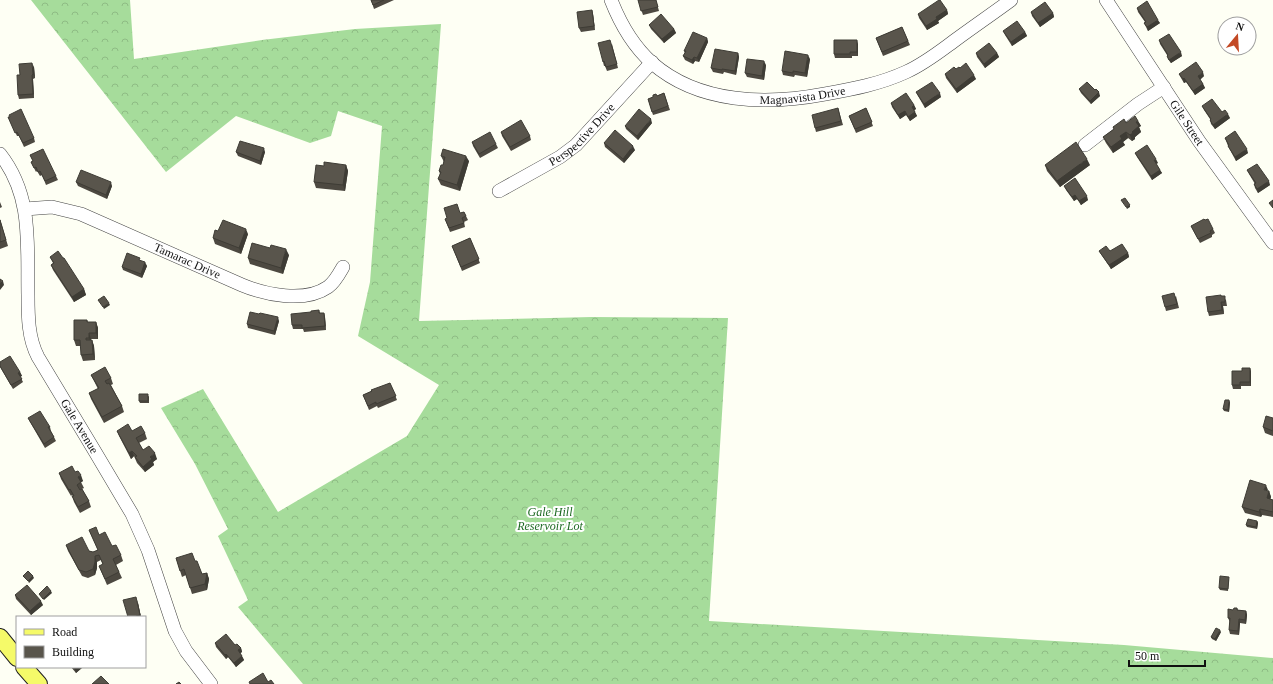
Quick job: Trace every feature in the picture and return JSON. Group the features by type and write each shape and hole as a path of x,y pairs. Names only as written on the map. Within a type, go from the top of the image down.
{"main road":[{"path":"0,637 16,657"},
{"path":"25,668 39,684"}],"street":[{"name":"Magnavista Drive","path":"611,0 629,36 652,62 667,74 684,84 725,97 745,100 777,100 835,93 878,84 921,64 1011,0"},
{"name":"Gile Street","path":"1106,0 1199,141 1273,243"},
{"name":"Perspective Drive","path":"499,191 560,157 576,145 585,137 652,62"},
{"path":"1085,145 1138,104 1164,87"},
{"name":"Gale Avenue","path":"0,154 16,180 25,209 28,236 28,316 32,346 132,514 148,550 175,631 186,651 211,684"},
{"name":"Tamarac Drive","path":"25,209 52,207 80,214 242,285 272,294 293,296 319,292 332,284 344,267"}],"green space":[{"name":"Gale Hill Reservoir Lot","path":"31,0 130,0 134,59 262,40 355,29 441,24 419,321 592,317 728,318 709,621 1124,645 1273,658 1273,684 303,684 238,607 248,600 218,536 228,529 195,464 161,408 203,389 278,512 407,436 439,385 358,336 370,282 382,126 338,111 331,136 310,143 236,116 166,172"}],"building":[{"path":"371,0 384,0 373,5"},
{"path":"638,0 656,0 658,7 641,11"},
{"path":"939,0 947,10 926,26 918,14"},
{"path":"1147,1 1158,20 1147,27 1144,23 1146,22 1137,8"},
{"path":"1045,2 1053,13 1038,23 1031,12"},
{"path":"592,10 594,26 579,28 577,12"},
{"path":"661,14 674,29 662,39 649,25"},
{"path":"1017,21 1025,32 1011,42 1003,31"},
{"path":"902,27 908,41 882,52 876,38"},
{"path":"693,32 707,38 697,58 694,57 692,60 683,56"},
{"path":"1169,34 1181,52 1169,60 1168,55 1159,40"},
{"path":"610,40 617,64 606,67 604,61 603,62 598,43"},
{"path":"834,40 857,40 857,52 850,52 850,54 834,54"},
{"path":"989,43 997,53 984,64 976,53"},
{"path":"715,49 738,53 735,71 711,68"},
{"path":"785,51 808,55 805,73 782,71"},
{"path":"747,59 764,61 762,76 745,73"},
{"path":"1196,62 1203,72 1198,76 1203,84 1193,91 1184,78 1183,79 1179,74"},
{"path":"32,63 33,94 18,95 17,75 20,75 19,64"},
{"path":"966,63 974,75 956,89 945,74 954,67 956,69 959,67 960,68"},
{"path":"932,82 940,93 924,104 916,92"},
{"path":"1087,82 1099,92 1090,101 1079,89"},
{"path":"664,93 668,106 652,112 648,99 653,97 653,95 656,94 657,96"},
{"path":"906,93 914,105 912,107 915,112 908,117 905,111 898,115 891,103"},
{"path":"1212,99 1222,112 1225,110 1228,114 1213,125 1210,120 1211,119 1202,106"},
{"path":"838,108 841,121 815,128 812,115"},
{"path":"866,108 872,122 855,129 849,116"},
{"path":"21,109 34,138 23,143 17,132 15,133 8,117"},
{"path":"639,109 651,119 637,136 625,126"},
{"path":"1135,116 1138,121 1136,122 1139,126 1130,135 1126,132 1120,136 1122,139 1111,147 1103,137 1124,119 1126,123"},
{"path":"521,120 530,136 510,147 501,132"},
{"path":"615,130 633,146 623,159 604,143"},
{"path":"1235,131 1247,149 1235,157 1225,138"},
{"path":"490,132 496,144 479,154 472,142"},
{"path":"240,141 264,148 260,161 236,152"},
{"path":"1076,142 1087,159 1057,181 1045,165"},
{"path":"1147,145 1156,159 1154,160 1160,170 1151,176 1135,153"},
{"path":"43,149 56,176 45,181 40,171 38,172 36,167 34,168 30,155"},
{"path":"443,149 466,156 457,185 438,179 441,172 439,171 441,165 443,165 445,157 441,156"},
{"path":"324,162 346,165 343,185 314,182 316,165 324,166"},
{"path":"1257,164 1269,181 1257,189 1254,184 1256,183 1247,170"},
{"path":"81,170 111,182 106,195 76,182"},
{"path":"1075,178 1087,196 1079,201 1075,195 1072,197 1064,186"},
{"path":"1125,198 1130,205 1126,207 1121,200"},
{"path":"1273,200 1273,208 1269,203"},
{"path":"457,204 460,213 464,212 466,216 462,218 464,223 449,228 445,219 447,218 444,208"},
{"path":"1204,219 1208,219 1213,229 1210,231 1211,233 1198,239 1191,226"},
{"path":"0,220 6,240 0,242"},
{"path":"223,220 246,229 239,248 213,238 215,230 218,231"},
{"path":"470,238 479,259 461,267 452,246"},
{"path":"252,243 270,248 271,245 286,249 281,268 248,258"},
{"path":"1122,244 1128,253 1109,265 1099,251 1106,246 1110,251"},
{"path":"58,251 84,289 72,297 51,265 54,263 50,257"},
{"path":"127,253 140,258 139,260 145,262 141,274 122,267"},
{"path":"1174,293 1177,304 1165,307 1162,296"},
{"path":"1221,295 1225,296 1225,302 1221,302 1222,310 1208,312 1206,297"},
{"path":"104,296 109,303 103,307 98,300"},
{"path":"319,310 319,313 324,313 325,326 302,328 302,325 292,325 291,314"},
{"path":"250,312 278,317 274,331 247,324"},
{"path":"74,320 96,322 96,333 89,333 89,338 86,338 86,340 92,340 93,354 81,355 80,340 74,340"},
{"path":"10,356 20,372 18,373 22,379 11,385 0,366 0,362"},
{"path":"105,367 111,378 105,381 107,384 109,383 122,406 102,417 89,393 99,388 91,375"},
{"path":"1242,368 1250,368 1250,382 1240,382 1240,385 1232,385 1232,371 1242,371"},
{"path":"390,383 396,396 368,406 363,395 372,391 371,390"},
{"path":"139,394 148,394 148,401 139,401"},
{"path":"1225,400 1229,400 1228,410 1223,409"},
{"path":"40,411 50,427 48,427 54,437 44,444 28,418"},
{"path":"1266,416 1273,418 1273,431 1263,427"},
{"path":"128,424 132,431 141,426 145,433 136,438 143,450 149,446 155,453 150,457 152,459 143,467 135,457 137,456 132,451 129,453 117,431"},
{"path":"72,466 75,472 78,471 81,475 78,477 81,482 77,485 80,490 82,489 89,501 78,507 72,496 74,496 59,473"},
{"path":"1250,480 1266,485 1264,490 1269,491 1267,498 1273,500 1273,512 1260,509 1259,512 1242,507"},
{"path":"1248,519 1257,521 1256,527 1246,525"},
{"path":"96,527 99,535 105,532 112,546 116,545 121,555 113,559 119,572 105,579 99,566 103,564 99,555 95,556 93,569 86,572 79,570 66,545 82,537 89,551 93,552 98,550 89,530"},
{"path":"192,553 202,574 207,573 205,584 190,588 184,569 180,571 176,558"},
{"path":"28,571 33,576 28,581 23,576"},
{"path":"1220,576 1229,577 1228,589 1219,588"},
{"path":"27,585 41,601 30,611 15,595"},
{"path":"47,586 51,591 43,599 39,594"},
{"path":"136,597 140,615 128,616 123,600"},
{"path":"1234,608 1237,608 1237,610 1246,611 1245,620 1239,619 1238,631 1229,630 1230,618 1228,618 1228,609 1233,610"},
{"path":"1216,628 1220,630 1215,639 1211,637"},
{"path":"226,634 235,645 237,644 241,648 238,650 242,656 234,663 215,643"},
{"path":"263,673 268,682 271,680 274,684 250,684 249,682"},
{"path":"101,676 109,684 92,684"}]}
